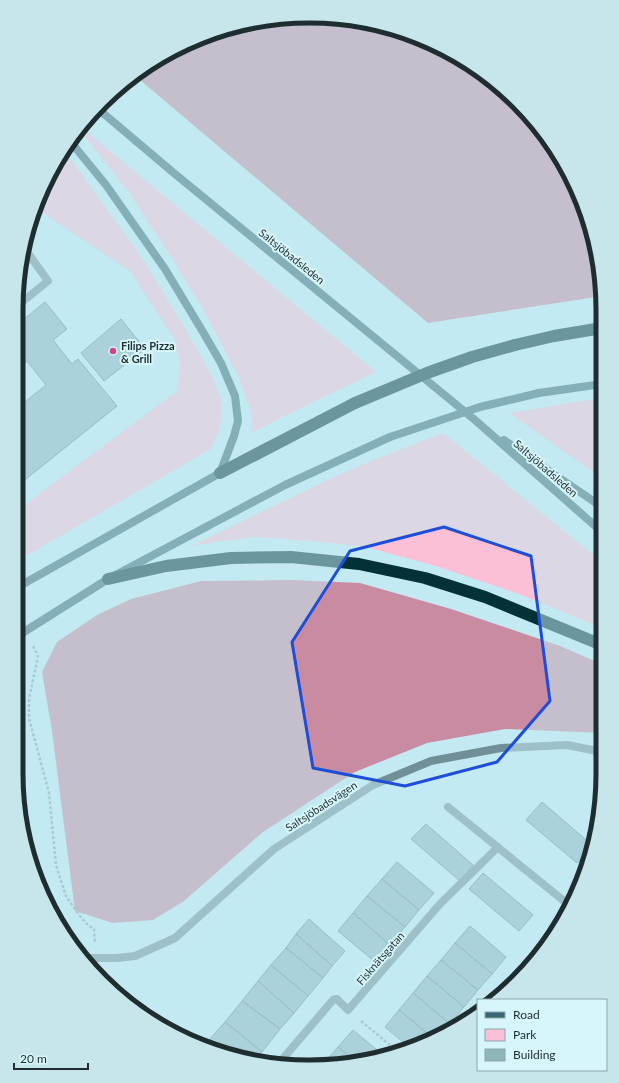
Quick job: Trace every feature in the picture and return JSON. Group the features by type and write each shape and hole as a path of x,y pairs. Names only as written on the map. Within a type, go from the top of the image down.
{"highway":[{"path":"220,473 355,403 427,373 472,357 515,345 554,336 596,329"},
{"path":"108,579 166,566 231,558 291,557 359,564 425,578 485,597 596,643"}],"main road":[{"name":"Saltsjöbadsleden","path":"102,112 475,420 596,527"},
{"path":"23,584 220,473 238,421 235,396 221,363 203,332 165,269 106,185 74,145"},
{"path":"23,633 108,579 285,485 390,437 480,408 540,393 596,385"},
{"name":"Saltsjöbadsleden","path":"475,420 596,503"}],"street":[{"path":"23,301 48,281 29,254"},
{"name":"Saltsjöbadsvägen","path":"91,958 135,956 174,938 274,849 373,785 431,761 501,748 567,745 596,751"},
{"path":"448,807 565,902"},
{"name":"Fisknätsgatan","path":"348,1010 440,904 498,847"},
{"path":"283,1059 333,1000 337,999 348,1010"}],"path":[{"path":"26,631 38,656 29,699 29,718 49,793 56,865 66,896 79,915 94,929 97,958"},
{"path":"348,1010 394,1047"}],"highlighted area":[{"path":"444,527 531,556 550,701 497,762 405,786 313,768 292,642 350,551"}],"green space":[{"path":"86,131 376,372 251,433 252,414 238,376 204,311 170,255 129,193 83,134"},
{"path":"68,155 140,255 182,323 215,382 222,403 221,421 218,434 211,449 23,556 23,502 26,504 177,391 180,365 175,340 130,271 41,211 45,200"},
{"path":"596,399 596,474 509,413"},
{"path":"443,433 596,557 596,626 519,594 436,566 366,547 314,541 256,537 191,546 366,463"}],"shaded area":[{"path":"310,23 347,25 402,38 453,61 484,82 525,121 548,150 558,166 581,217 594,272 595,297 428,323 139,79 166,61 217,38 272,25"},
{"path":"292,580 360,583 451,609 560,646 596,661 596,733 505,729 427,743 355,772 263,832 184,901 153,920 113,923 75,911 52,731 42,672 57,642 97,615 131,599 201,581"}],"building":[{"path":"45,302 67,329 53,340 72,364 78,359 117,406 23,481 23,403 46,385 27,361 23,364 23,320"},
{"name":"Filips Pizza & Grill","path":"121,319 145,349 104,381 81,353"},
{"path":"542,802 587,841 584,855 577,863 526,820"},
{"path":"426,824 473,865 460,881 411,839"},
{"path":"397,862 434,893 419,910 382,879"},
{"path":"483,873 533,915 519,931 469,889"},
{"path":"382,879 419,910 405,927 367,896"},
{"path":"367,896 405,927 390,945 353,913"},
{"path":"353,913 390,945 375,962 338,931"},
{"path":"309,919 345,951 332,966 296,934"},
{"path":"470,926 506,957 492,974 455,943"},
{"path":"296,934 332,966 323,978 286,948"},
{"path":"455,943 492,974 478,990 441,960"},
{"path":"286,948 323,978 308,996 271,965"},
{"path":"441,960 478,990 464,1007 427,976"},
{"path":"271,965 308,996 294,1013 258,981"},
{"path":"427,976 464,1007 450,1024 413,993"},
{"path":"258,981 294,1013 280,1029 242,1001"},
{"path":"413,993 450,1024 428,1034 399,1010"},
{"path":"242,1001 280,1029 262,1052 225,1022"},
{"path":"399,1010 428,1034 405,1044 385,1027"},
{"path":"225,1022 262,1052 259,1055 235,1050 218,1045 210,1039"},
{"path":"353,1030 379,1051 351,1057 338,1047"},
{"path":"338,1047 351,1057 347,1058 327,1059"}],"place":[{"name":"Filips Pizza & Grill","path":"113,351"}]}
